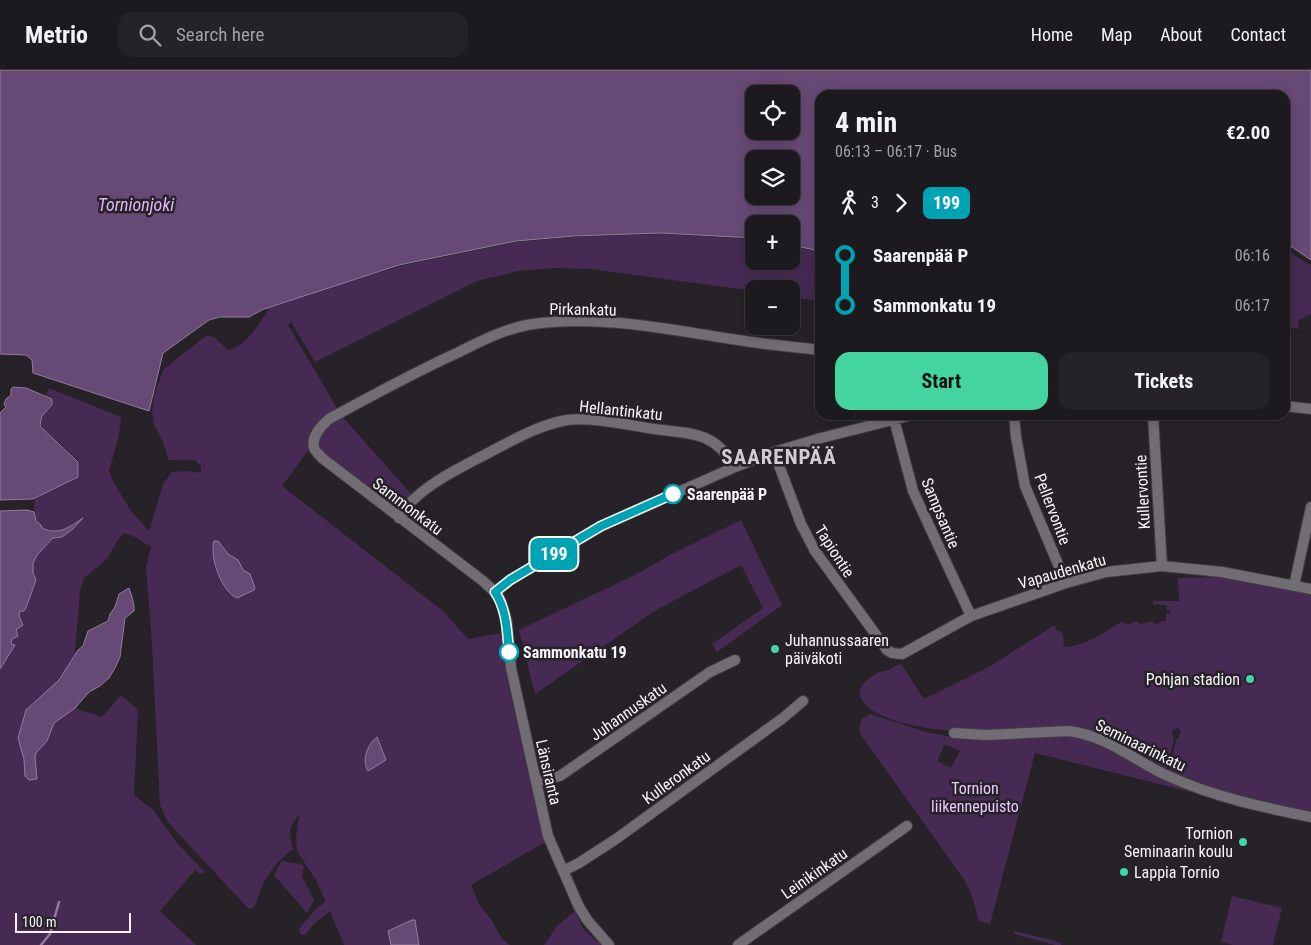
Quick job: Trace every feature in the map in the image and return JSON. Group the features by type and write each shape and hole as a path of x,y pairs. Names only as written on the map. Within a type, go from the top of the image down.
{"street":[{"name":"Pirkankatu","path":"315,438 320,427 329,419 403,378 495,335 526,326 564,321 596,322 815,349"},
{"path":"1290,407 1311,409"},
{"name":"Hellantinkatu","path":"399,518 412,500 450,473 531,431 569,420 592,421 688,433 707,438 722,448 735,467"},
{"path":"495,592 510,580 601,526 735,467 774,452 884,420"},
{"name":"Sampsantie","path":"895,420 913,491 971,616"},
{"name":"Pellervontie","path":"1014,420 1025,486 1066,583"},
{"name":"Kullervontie","path":"1153,420 1162,566"},
{"name":"Sammonkatu","path":"315,438 314,448 322,458 495,592"},
{"name":"Tapiontie","path":"774,452 801,524 815,551 887,650 892,653"},
{"path":"1294,586 1311,507"},
{"name":"Vapaudenkatu","path":"892,653 902,654 971,616 1066,583 1106,572 1162,566 1222,572 1311,589"},
{"name":"Länsiranta","path":"495,592 501,601 506,622 511,668 548,836 579,907 588,921 609,945"},
{"name":"Juhannuskatu","path":"536,782 560,776 710,672 735,660"},
{"name":"Kulleronkatu","path":"562,871 579,863 616,839 804,701"},
{"name":"Seminaarinkatu","path":"954,733 986,735 1082,732 1101,738 1142,763 1195,787 1246,804 1311,817"},
{"name":"Leinikinkatu","path":"738,945 907,826"}],"green space":[{"path":"661,234 745,239 745,270 800,270 800,248 815,251 815,300 800,298 800,280 745,280 745,290 591,269 553,268 518,271 477,281 315,362 291,322 288,325 341,415 413,496 398,514 310,448 282,486 443,611 468,639 502,633 508,684 546,843 471,885 480,906 491,919 502,939 510,945 344,945 330,911 315,923 305,935 301,935 299,929 326,902 316,880 297,851 296,838 299,815 290,830 293,849 273,868 255,906 251,909 174,829 166,819 160,805 146,567 151,547 125,533 119,538 107,559 84,578 80,590 75,652 77,709 102,717 121,695 138,710 134,795 153,810 178,844 205,872 200,874 195,870 160,911 196,945 0,945 0,669 15,645 11,645 16,630 22,621 19,616 20,610 26,608 36,580 33,573 33,562 53,538 62,537 73,530 81,520 58,533 42,528 36,521 34,512 35,499 79,477 79,461 41,426 43,416 53,405 53,399 46,395 49,388 121,417 119,435 109,471 131,511 149,531 163,484 172,472 188,471 201,473 201,467 195,460 169,460 163,442 154,425 152,410 154,396 163,370 207,335 214,337 228,350 240,345 252,334 269,309 263,311 271,305 400,266 516,242 575,237"},
{"path":"1290,252 1311,265 1311,314 1299,320 1300,329 1290,328"},
{"path":"741,520 782,605 717,652 712,644 763,608 741,565 656,610 535,694 519,630 637,574 668,556"},
{"path":"1222,577 1311,593 1311,811 1238,796 1169,771 1176,740 1181,732 1178,728 1173,730 1172,735 1174,739 1167,769 1114,740 1081,728 962,732 921,727 890,719 876,713 866,705 860,696 861,688 869,678 876,673 901,664 924,699 989,667 1053,626 1055,626 1056,631 1061,631 1063,634 1064,647 1070,647 1088,641 1118,623 1132,624 1132,622 1139,622 1140,624 1153,621 1154,624 1160,623 1161,621 1166,621 1166,613 1170,613 1170,610 1167,610 1167,605 1153,605 1153,601 1179,601 1178,578"},
{"name":"Tornion liikennepuisto","path":"870,714 926,732 952,737 1069,735 1080,737 1098,743 1147,770 1203,795 1035,753 990,924 979,921 972,896 965,881 861,735 859,729 862,719","holes":["945,744 960,751 951,768 937,761"]},
{"path":"282,861 304,866 302,876 314,901 307,913 274,875"},
{"path":"1232,896 1282,908 1273,945 1233,945 1221,942"},
{"path":"575,911 583,929 601,945 544,945 557,926"},
{"path":"1015,931 1062,943 1061,945 1055,945 1014,934"}],"water":[{"name":"Tornionjoki","path":"0,70 1311,70 1311,260 1290,246 1290,90 815,90 815,250 800,247 800,215 745,215 745,238 661,233 574,236 516,241 399,265 264,309 249,317 220,317 209,320 163,353 149,411 33,373 32,360 26,355 0,354"},
{"path":"13,387 26,388 52,399 52,405 42,416 40,426 78,462 78,477 33,499 0,500 0,413 6,407 4,404 11,395"},
{"path":"27,510 34,512 36,521 42,528 55,531 65,529 83,518 62,537 53,538 37,555 33,563 33,573 36,580 26,608 24,611 20,611 19,616 23,625 16,630 18,636 12,639 11,644 15,645 0,669 0,511"},
{"path":"214,541 218,541 228,554 238,560 243,570 250,574 254,590 237,598 226,589 218,573 213,556"},
{"path":"129,588 134,611 125,618 120,657 115,668 109,678 89,692 75,708 54,723 47,741 36,753 37,779 29,780 25,776 24,759 18,738 26,710 59,680 78,650 83,646 88,631 108,621 119,594"},
{"path":"377,737 386,760 368,771 365,762 366,753"},
{"path":"415,920 419,945 391,945 388,931"}],"waterway":[{"path":"41,945 50,934 59,902"}],"bus line":[{"name":"199","path":"509,652 506,622 501,601 495,592 510,580 601,526 673,494"}],"place":[{"name":"Saarenpää P","path":"673,494"},
{"name":"Juhannussaaren päiväkoti","path":"775,649"},
{"name":"Sammonkatu 19","path":"509,652"},
{"name":"Pohjan stadion","path":"1250,679"},
{"name":"Tornion Seminaarin koulu","path":"1243,842"},
{"name":"Lappia Tornio","path":"1124,872"}],"district":[{"name":"SAARENPÄÄ","path":"779,457"}]}
